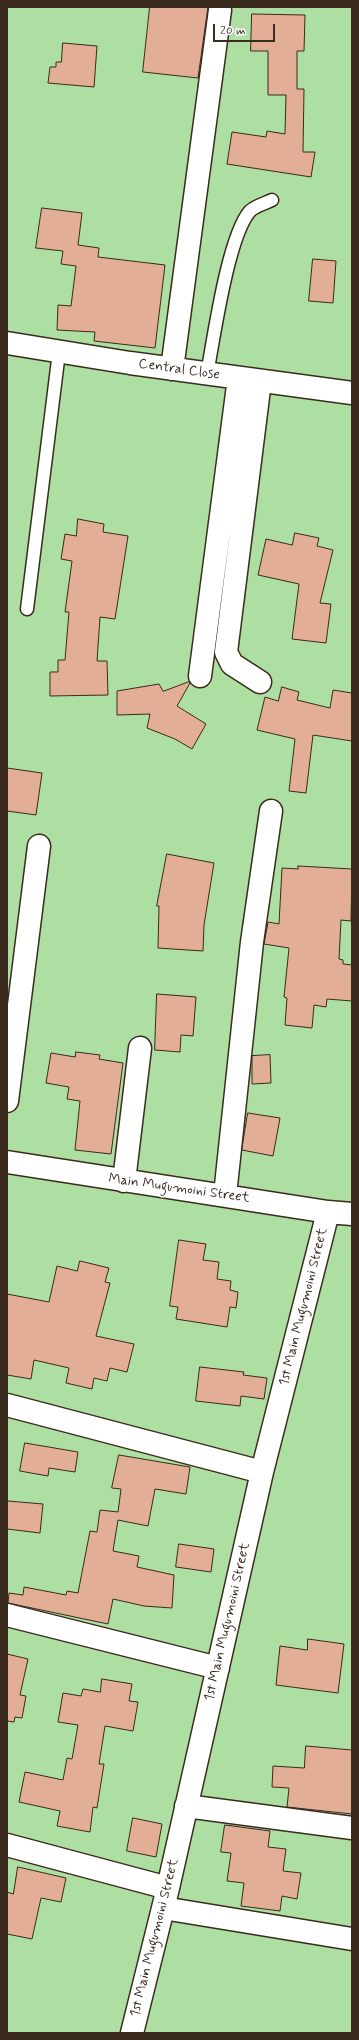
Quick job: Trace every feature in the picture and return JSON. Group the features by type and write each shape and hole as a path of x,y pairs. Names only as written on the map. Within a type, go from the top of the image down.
{"street":[{"path":"172,368 220,10"},
{"name":"Central Close","path":"7,343 207,374 352,393"},
{"path":"200,676 249,379"},
{"path":"249,379 226,652 232,664 260,682"},
{"path":"225,1195 252,942 271,811"},
{"path":"7,1101 39,846"},
{"path":"124,1181 140,1048"},
{"name":"Main Mugumoini Street","path":"7,1162 328,1212 352,1214"},
{"name":"1st Main Mugumoini Street","path":"132,2033 166,1898 262,1472 328,1212"},
{"path":"7,1405 262,1472"},
{"path":"7,1615 218,1668"},
{"path":"186,1806 352,1828"},
{"path":"7,1845 166,1898 352,1939"}],"lane":[{"path":"207,374 230,259 242,221 251,209 272,200"},
{"path":"27,609 59,352"}],"green space":[{"path":"7,7 352,7 352,2033 7,2033"}],"building":[{"path":"150,7 208,7 198,78 143,72"},
{"path":"252,14 305,15 304,51 297,51 297,89 304,89 303,152 315,152 311,177 227,164 232,132 266,137 267,131 285,134 286,95 268,95 268,51 251,51"},
{"path":"63,43 97,46 94,87 48,83 50,67 56,67 56,62 61,62"},
{"path":"42,208 82,213 78,245 99,248 98,257 165,265 155,348 94,341 95,332 57,330 58,305 71,306 76,266 61,264 63,251 36,248"},
{"path":"313,259 336,261 333,303 309,301"},
{"path":"78,519 104,524 103,532 128,536 115,619 100,617 97,661 107,661 108,695 50,696 50,672 58,672 58,660 65,660 69,612 65,612 72,561 61,559 65,534 76,536"},
{"path":"295,533 319,538 317,546 333,550 320,603 331,604 326,643 292,639 299,584 258,575 266,539 292,545"},
{"path":"189,682 190,683 177,706 206,724 192,749 175,739 147,728 150,714 117,715 117,691 159,684 163,691"},
{"path":"282,687 299,692 297,700 330,708 333,690 352,693 352,741 313,735 306,793 289,791 295,739 257,730 265,697 278,701"},
{"path":"7,768 42,773 36,815 7,811"},
{"path":"167,854 214,863 204,925 203,951 158,948 159,906 157,906"},
{"path":"298,866 352,869 351,921 341,920 339,959 343,960 343,964 352,965 352,1001 327,999 326,1007 314,1005 312,1028 285,1025 287,998 284,997 289,948 264,944 268,922 279,924 282,868 298,869"},
{"path":"157,994 196,997 193,1036 181,1035 180,1052 155,1050"},
{"path":"76,1052 100,1055 99,1059 123,1063 111,1154 75,1150 80,1101 67,1099 69,1087 46,1083 51,1053 75,1057"},
{"path":"270,1055 271,1083 252,1084 252,1056"},
{"path":"248,1113 280,1118 273,1156 242,1150"},
{"path":"179,1240 206,1244 203,1260 219,1262 217,1279 231,1281 230,1290 238,1292 236,1308 230,1307 227,1327 176,1319 178,1307 170,1306"},
{"path":"80,1261 109,1268 105,1282 110,1283 96,1336 134,1344 127,1372 110,1368 107,1381 94,1378 92,1389 66,1383 69,1368 34,1360 31,1379 7,1375 7,1294 49,1302 57,1266 77,1271"},
{"path":"200,1367 244,1372 243,1375 267,1378 264,1399 241,1396 240,1406 196,1401"},
{"path":"25,1443 78,1452 75,1472 49,1468 48,1476 20,1471"},
{"path":"119,1455 190,1467 186,1494 155,1489 148,1526 118,1520 113,1551 139,1556 137,1567 174,1575 172,1608 144,1606 113,1599 108,1624 8,1603 9,1593 23,1595 24,1587 66,1595 67,1591 78,1593 90,1531 97,1532 100,1510 118,1512 121,1489 112,1488"},
{"path":"8,1501 43,1504 40,1533 7,1529"},
{"path":"179,1544 214,1549 211,1572 176,1567"},
{"path":"308,1639 344,1644 338,1693 276,1685 280,1646 307,1650"},
{"path":"7,1654 28,1659 20,1695 26,1696 22,1718 15,1717 14,1722 7,1721"},
{"path":"102,1679 132,1684 129,1701 138,1702 133,1731 105,1726 99,1764 104,1764 97,1808 93,1807 90,1832 57,1826 60,1811 19,1802 25,1772 63,1780 67,1758 72,1759 78,1725 58,1722 63,1693 81,1696 83,1689 100,1692"},
{"path":"306,1746 352,1750 352,1814 287,1807 289,1788 272,1787 273,1766 304,1768"},
{"path":"133,1818 162,1824 156,1857 127,1851"},
{"path":"225,1825 270,1831 268,1847 286,1849 283,1871 301,1873 297,1899 282,1896 280,1911 241,1906 244,1883 227,1881 231,1853 221,1852"},
{"path":"18,1867 66,1878 61,1902 41,1898 32,1939 7,1934 7,1892 13,1894"}]}
